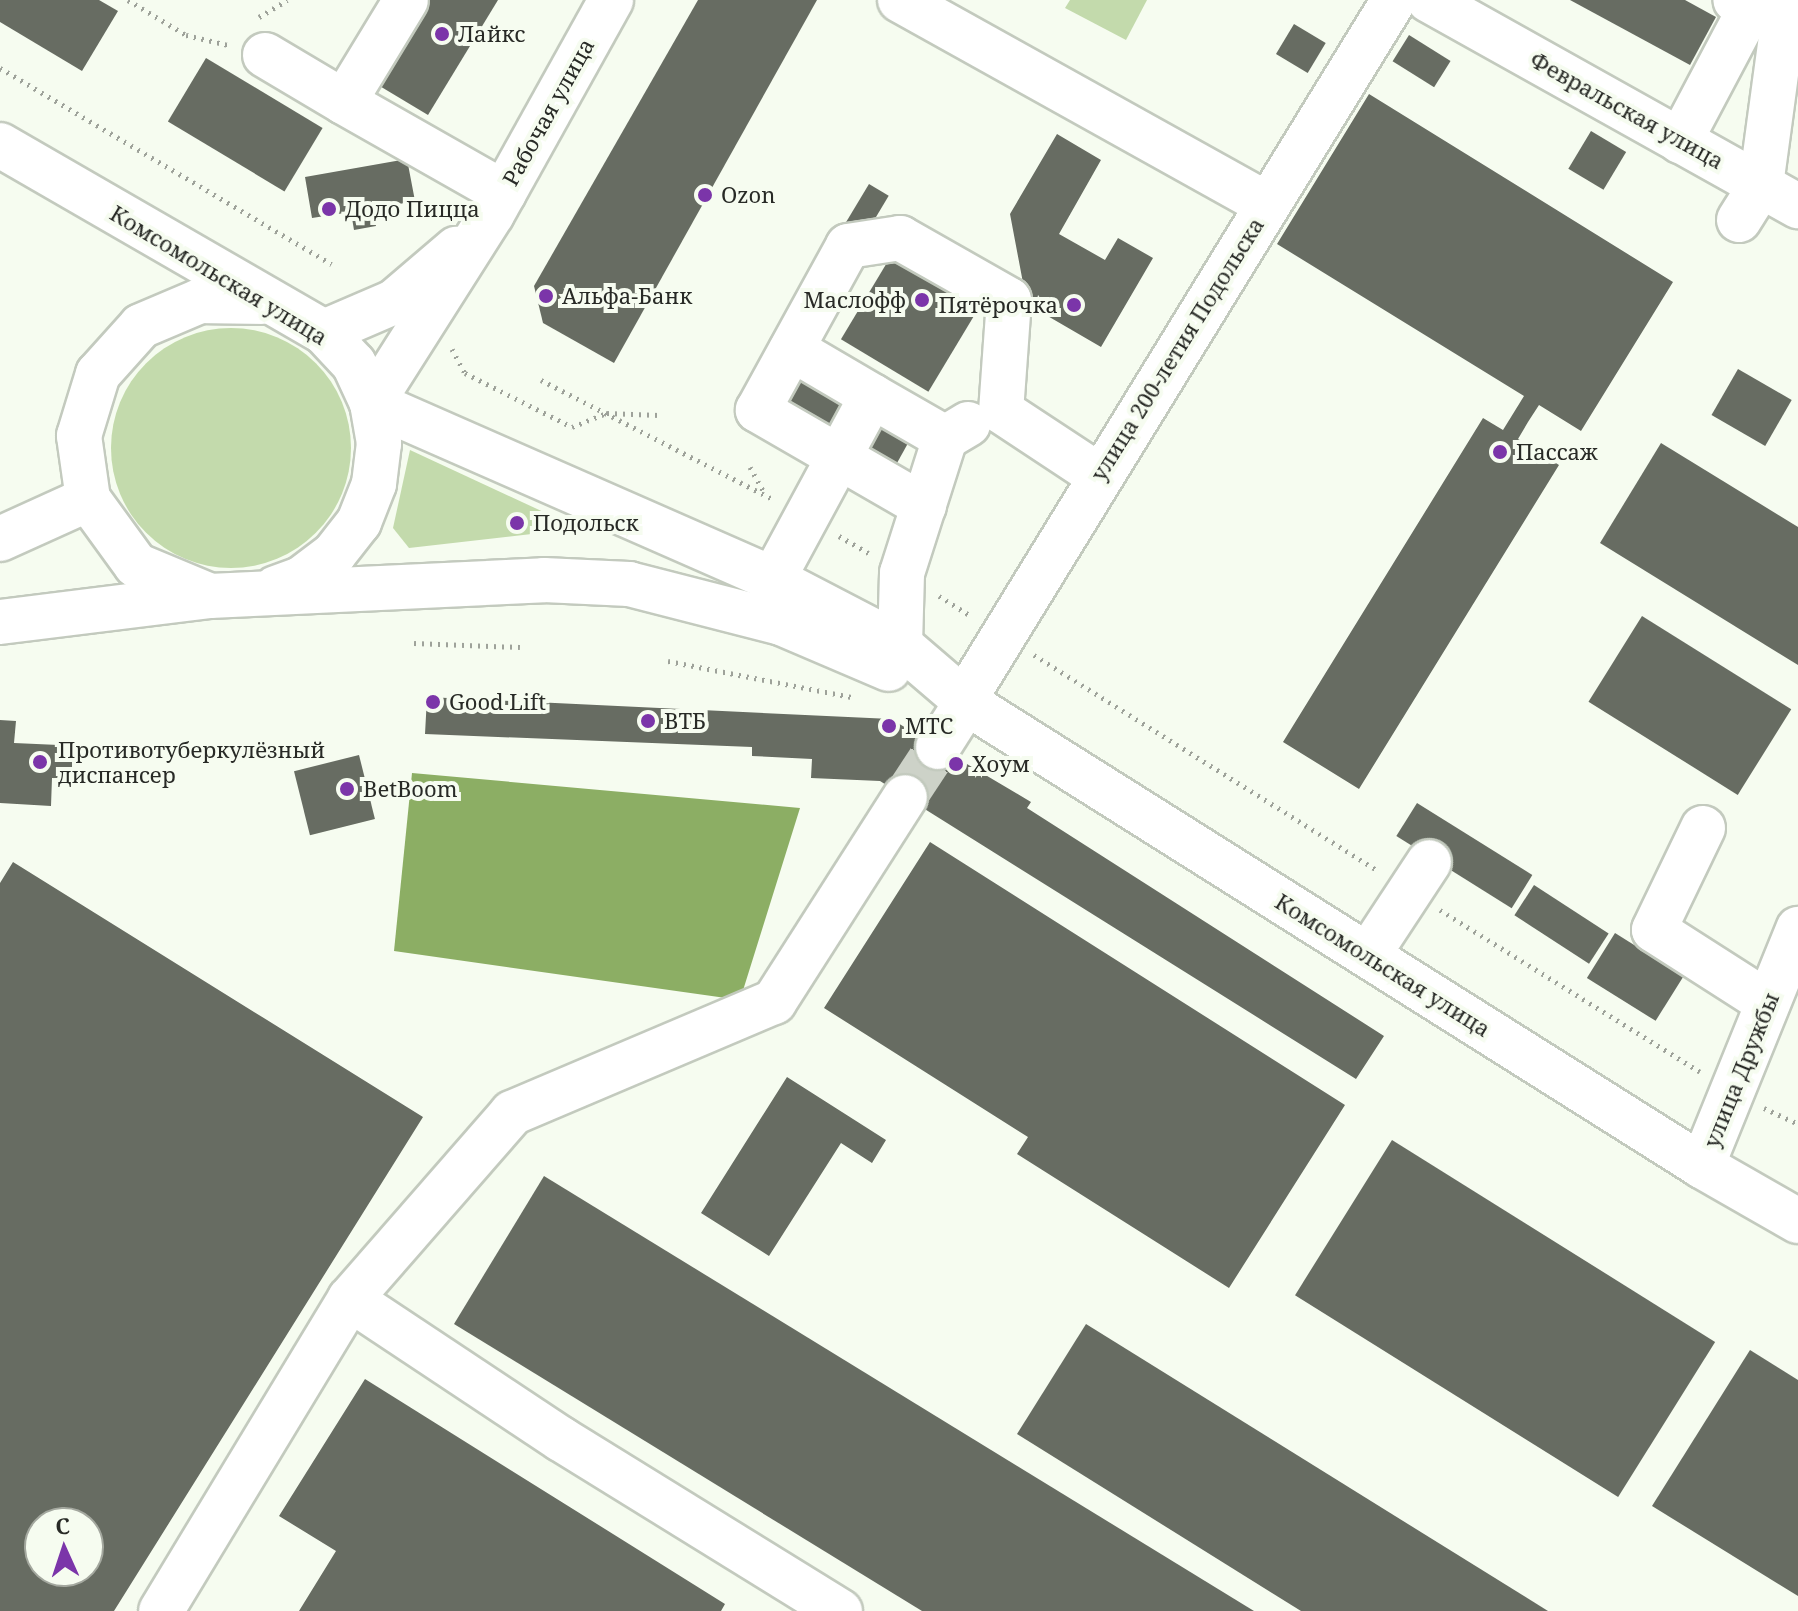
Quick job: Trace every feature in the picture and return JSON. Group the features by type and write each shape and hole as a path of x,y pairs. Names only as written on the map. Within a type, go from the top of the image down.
{"main road":[{"path":"344,102 406,0"},
{"name":"Рабочая улица","path":"372,403 495,209 611,0"},
{"path":"900,0 1267,204"},
{"name":"улица 200-летия Подольска","path":"938,747 967,703 1003,635 1098,475 1154,408 1243,264 1267,204 1362,71 1394,0"},
{"path":"1680,141 1750,9 1735,0"},
{"path":"1750,203 1786,0"},
{"name":"Февральская улица","path":"1448,5 1680,141 1750,203 1798,206"},
{"path":"265,55 344,102 495,209"},
{"name":"Комсомольская улица","path":"0,145 265,302 324,332 354,364 372,403 773,579 900,645 967,703 1702,1166 1795,1218"},
{"name":"Рабочая улица","path":"324,332 394,302 495,209"},
{"path":"924,506 758,410 848,246 900,238 1009,300 1001,411"},
{"path":"210,596 136,565 88,499 79,436 98,374 141,326 200,301 265,302"},
{"path":"792,349 945,438"},
{"path":"773,579 872,396"},
{"path":"262,593 301,579 334,554 359,522 374,484 379,443 372,403"},
{"path":"900,645 902,573 945,438 1001,411"},
{"path":"1001,411 1098,475"},
{"path":"0,539 88,499"},
{"name":"Комсомольская улица","path":"0,622 210,596 544,580 629,584 781,623 967,703"},
{"path":"161,1611 350,1299 512,1113 774,1002 905,797"},
{"path":"1703,828 1654,930 1768,1003"},
{"path":"1368,955 1419,877"},
{"name":"улица Дружбы","path":"1702,1166 1798,929"},
{"path":"350,1299 561,1439 840,1611"}],"path":[{"path":"128,0 186,35 265,55"},
{"path":"0,68 331,264"},
{"path":"450,336 455,360 465,373 572,427 607,413 659,415"},
{"path":"541,380 806,517 1419,877 1732,1093 1798,1124"},
{"path":"750,467 766,496"},
{"path":"414,643 520,647"},
{"path":"668,661 854,698"}],"shaded area":[{"path":"1070,0 1147,0 1126,40 1065,8"},
{"path":"231,328 254,330 277,337 298,348 316,363 331,381 342,402 349,425 349,471 342,494 331,515 316,533 298,548 277,559 254,566 231,568 208,566 185,559 164,548 146,533 131,515 120,494 113,471 111,448 113,425 120,402 131,381 146,363 164,348 185,337 208,330"},
{"path":"410,450 563,521 566,530 409,548 393,528"},
{"path":"412,773 800,808 740,1000 394,951"}],"building":[{"path":"0,0 99,0 118,11 82,71 0,22"},
{"path":"423,0 498,0 428,115 373,82"},
{"path":"698,0 817,0 614,363 543,323 534,286"},
{"path":"1570,0 1685,0 1716,17 1690,65"},
{"path":"1294,24 1326,43 1308,73 1276,54"},
{"path":"1409,35 1451,61 1434,87 1393,61"},
{"path":"206,58 323,128 284,191 168,121"},
{"name":"Пассаж","path":"1369,94 1673,282 1581,431 1539,405 1528,422 1518,439 1559,465 1359,789 1283,742 1483,418 1503,430 1524,396 1277,244"},
{"path":"1591,131 1626,152 1603,190 1568,169"},
{"path":"1057,134 1101,160 1059,234 1105,260 1118,238 1153,258 1101,347 1027,304 1010,214"},
{"path":"407,159 415,201 373,209 376,226 354,230 351,212 312,218 305,177"},
{"path":"869,184 889,196 865,236 845,224"},
{"path":"894,251 981,304 928,392 841,339"},
{"path":"793,362 915,430 893,470 771,402"},
{"path":"1738,369 1792,400 1765,446 1712,415"},
{"name":"Пассаж","path":"1661,443 1798,527 1798,665 1600,543"},
{"path":"1642,616 1791,709 1738,795 1588,702"},
{"path":"427,697 891,719 1031,802 1027,808 1384,1036 1356,1079 880,781 811,778 812,759 752,756 752,747 425,734"},
{"name":"Противотуберкулёзный диспансер","path":"0,720 16,721 14,743 81,746 80,779 52,778 51,806 0,803"},
{"path":"359,755 375,819 310,835 294,771"},
{"path":"1417,803 1532,875 1512,908 1396,836"},
{"path":"930,842 1345,1105 1229,1288 1017,1154 1028,1137 824,1008"},
{"path":"13,862 423,1117 114,1611 0,1611 0,883"},
{"path":"1534,885 1609,933 1589,964 1514,915"},
{"path":"1615,933 1684,976 1656,1021 1587,978"},
{"path":"787,1077 886,1140 872,1163 841,1143 769,1256 701,1213"},
{"path":"1392,1140 1715,1342 1618,1497 1295,1295"},
{"path":"544,1176 1254,1611 922,1611 454,1324"},
{"path":"1086,1324 1548,1611 1301,1611 1017,1434"},
{"path":"1750,1350 1798,1380 1798,1596 1652,1506"},
{"path":"365,1379 725,1604 721,1611 299,1611 336,1551 279,1516"}],"tunnel":[{"path":"905,797 938,747"}],"place":[{"name":"Лайкс","path":"442,34"},
{"name":"Ozon","path":"705,195"},
{"name":"Додо Пицца","path":"329,209"},
{"name":"Альфа-Банк","path":"546,296"},
{"name":"Маслофф","path":"922,300"},
{"name":"Пятёрочка","path":"1074,305"},
{"name":"Пассаж","path":"1500,452"},
{"name":"Подольск","path":"517,523"},
{"name":"Good Lift","path":"433,702"},
{"name":"ВТБ","path":"648,721"},
{"name":"МТС","path":"889,726"},
{"name":"Противотуберкулёзный диспансер","path":"40,762"},
{"name":"Хоум","path":"956,764"},
{"name":"BetBoom","path":"347,789"}]}
